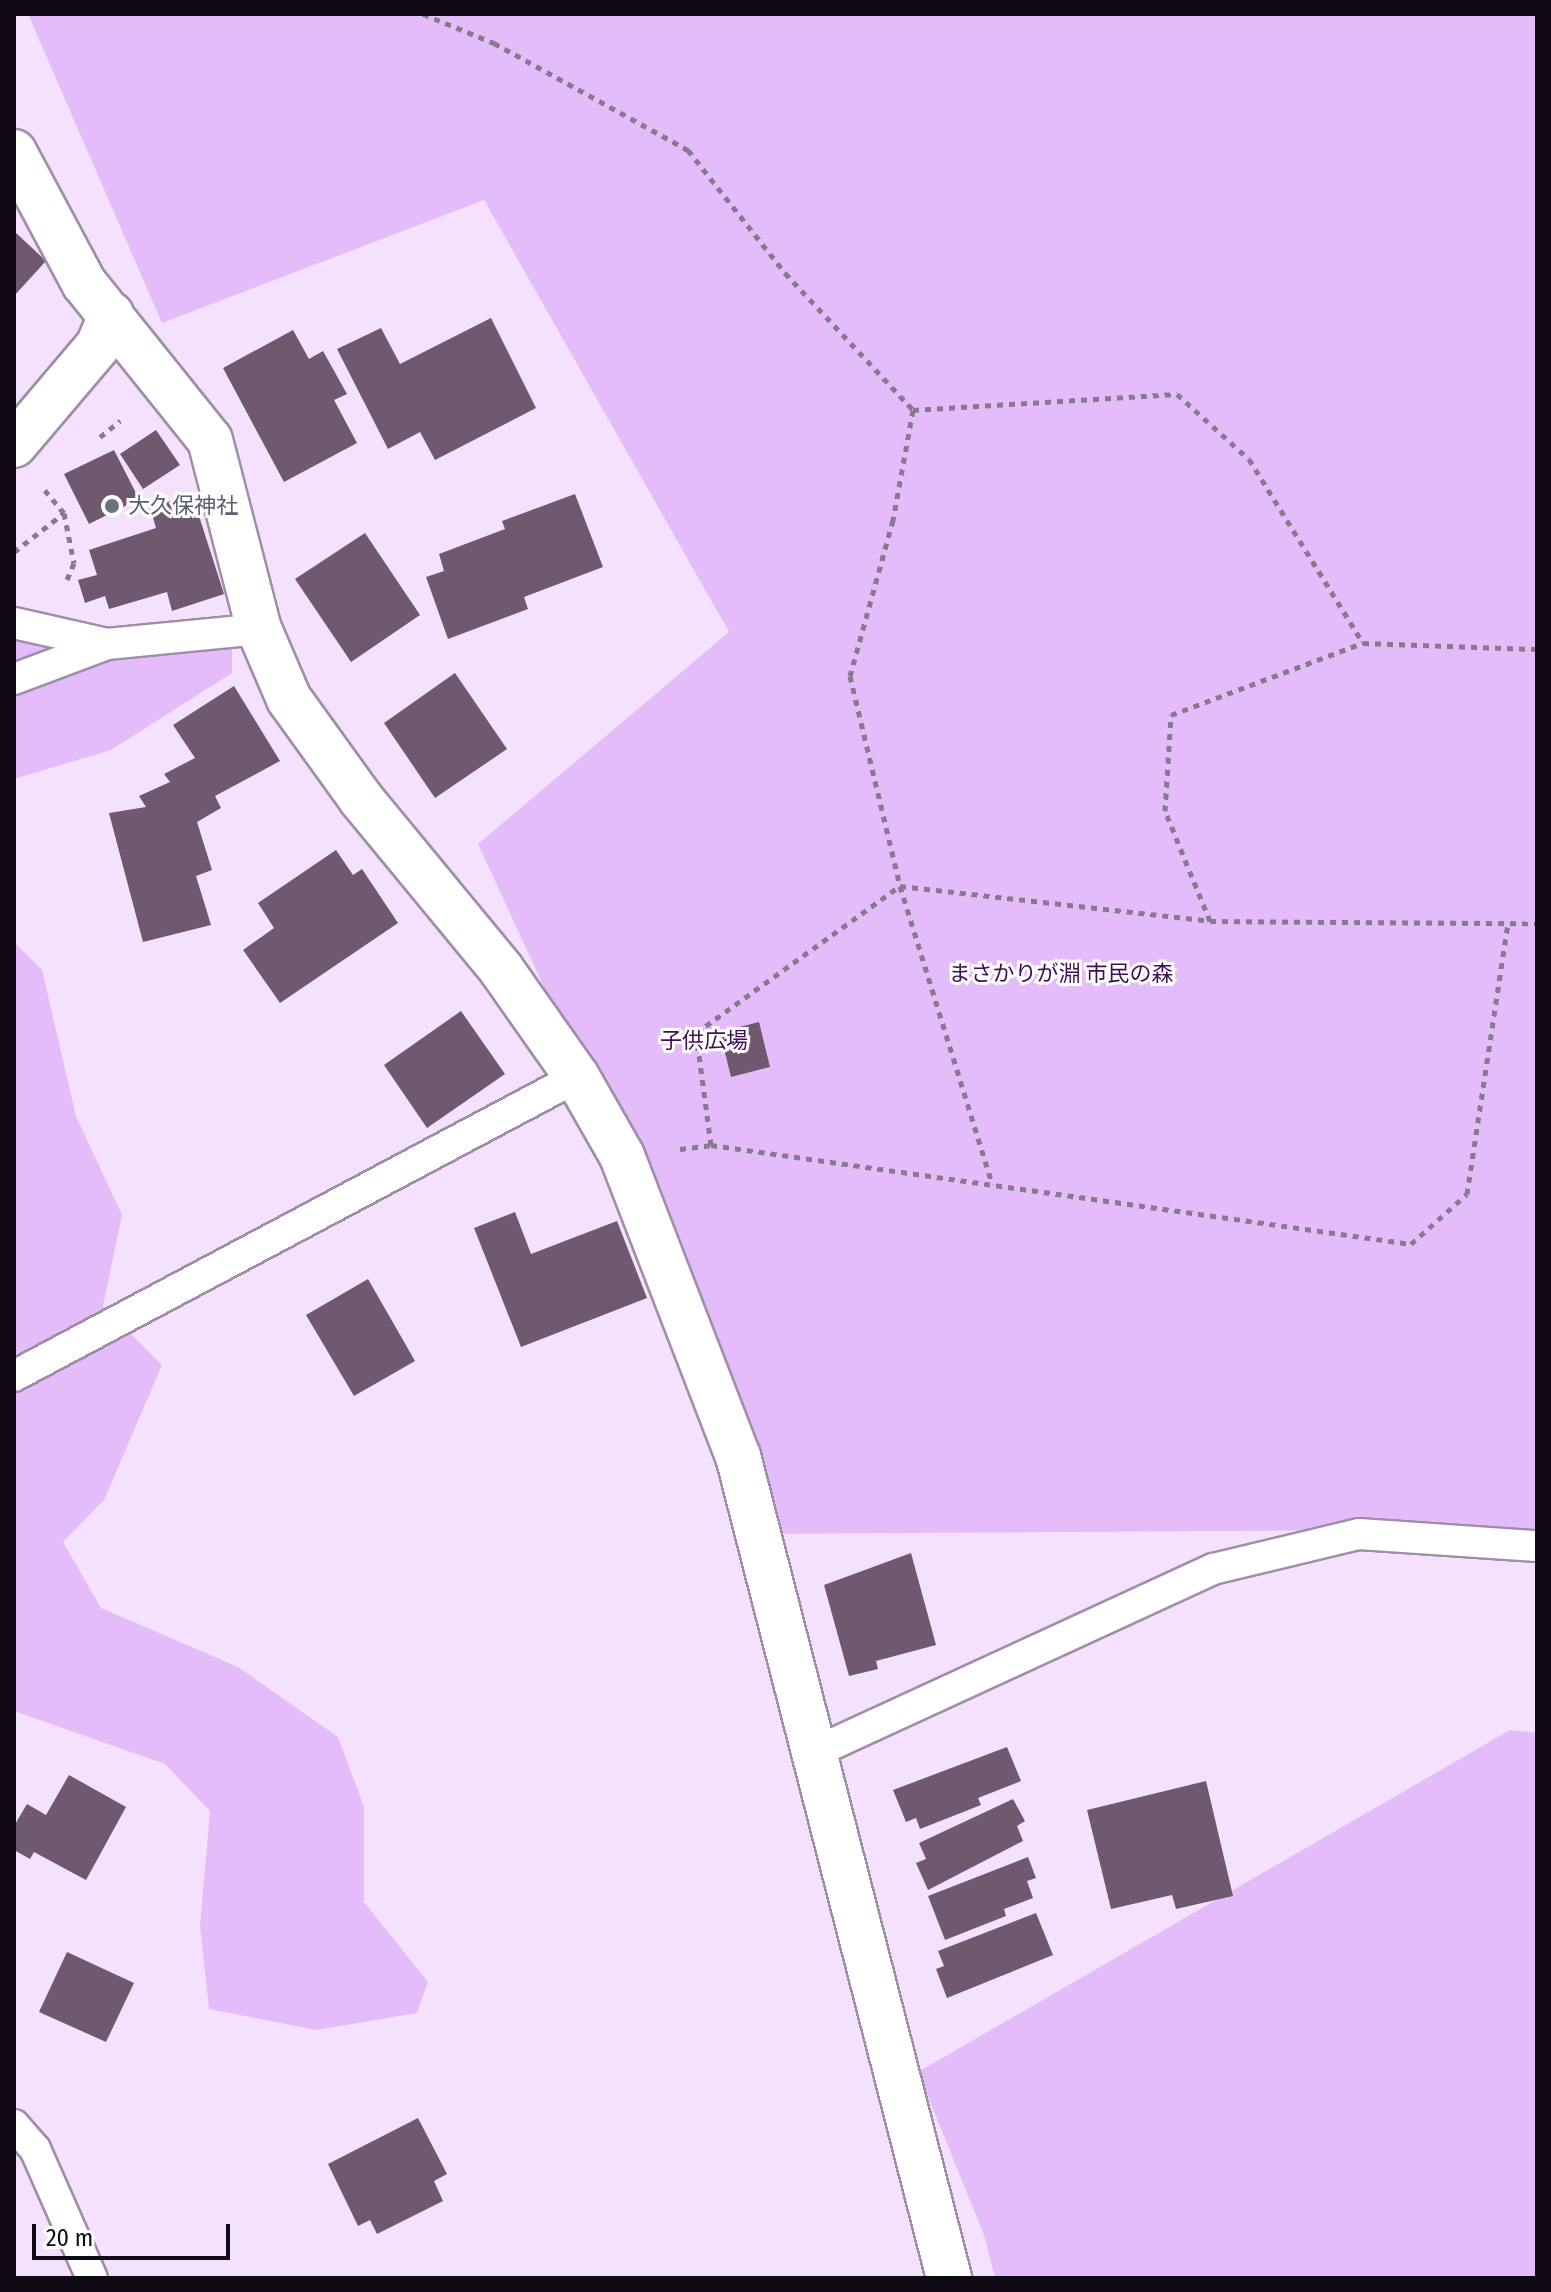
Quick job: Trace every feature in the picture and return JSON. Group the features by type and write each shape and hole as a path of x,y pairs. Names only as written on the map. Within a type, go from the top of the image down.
{"street":[{"path":"14,152 84,283 210,440 259,629 289,699 361,799 501,969 577,1077 622,1156 738,1456 949,2278"},
{"path":"14,445 98,346 111,315"}],"lane":[{"path":"14,623 107,644"},
{"path":"14,679 107,644 259,629"},
{"path":"14,1376 577,1077"},
{"path":"813,1753 1213,1569 1359,1534 1537,1546"},
{"path":"14,2125 35,2149 92,2278"}],"path":[{"path":"423,14 494,43 688,150 785,273 913,410"},
{"path":"913,410 1177,394 1249,459 1363,643"},
{"path":"913,410 893,520 850,676 900,886 992,1184"},
{"path":"44,628 74,563 64,513"},
{"path":"1210,921 1165,811 1171,715 1363,643 1537,649"},
{"path":"711,1145 696,1033 900,886 1210,921 1537,923"},
{"path":"622,1156 711,1145 1411,1244 1467,1194 1508,923"}],"green space":[{"name":"まさかりが淵 市民の森","path":"28,14 1537,14 1537,1529 758,1534 622,1156 478,844 729,632 484,200 162,323"},
{"path":"14,620 107,644 232,632 232,673 111,750 14,779"},
{"path":"14,942 42,970 76,1116 122,1215 103,1306 162,1365 104,1500 63,1542 101,1608 238,1667 338,1737 364,1807 364,1902 428,1982 417,2013 316,2030 209,2009 200,1926 210,1811 165,1764 14,1711"},
{"path":"1510,1730 1537,1733 1537,2278 995,2278 984,2235 918,2072"}],"building":[{"path":"14,231 46,261 14,296"},
{"path":"491,318 536,408 435,460 420,432 388,449 337,349 381,328 400,364"},
{"path":"293,330 309,359 323,351 347,394 334,400 357,443 284,482 223,368"},
{"path":"156,430 180,465 143,489 120,454"},
{"path":"114,450 139,499 89,524 64,474"},
{"path":"192,494 224,594 172,611 167,592 109,609 105,596 85,603 78,580 97,575 89,550 156,528 150,508"},
{"path":"575,494 603,567 524,597 528,609 448,639 426,577 444,571 439,554 505,529 502,521"},
{"path":"365,533 420,615 351,662 295,579"},
{"path":"455,673 507,749 435,798 384,723"},
{"path":"234,686 280,761 215,796 221,808 197,822 212,870 196,876 211,925 143,942 109,813 146,807 139,796 170,782 164,774 195,758 173,725"},
{"path":"336,850 353,875 362,869 398,923 280,1003 243,950 274,928 258,903"},
{"path":"461,1011 505,1074 427,1128 384,1065"},
{"path":"759,1022 770,1067 731,1077 720,1032"},
{"path":"515,1212 531,1254 617,1221 647,1298 521,1347 474,1228"},
{"path":"368,1279 415,1361 354,1396 306,1315"},
{"path":"911,1553 936,1645 876,1661 878,1669 849,1676 824,1585"},
{"path":"1007,1747 1021,1781 978,1798 981,1805 920,1829 916,1818 906,1822 893,1790"},
{"path":"69,1775 126,1807 86,1880 34,1852 30,1859 14,1850 14,1826 27,1804 46,1815"},
{"path":"1206,1781 1233,1896 1176,1909 1172,1895 1111,1909 1087,1810"},
{"path":"1013,1799 1025,1821 1017,1826 1023,1841 928,1890 916,1863 926,1859 919,1843"},
{"path":"1028,1857 1036,1878 1027,1881 1033,1898 1004,1909 1006,1916 945,1940 928,1896"},
{"path":"1036,1913 1053,1955 947,1998 936,1969 944,1966 938,1951"},
{"path":"67,1952 134,1983 106,2042 39,2012"},
{"path":"418,2118 447,2174 434,2181 443,2201 377,2234 370,2220 358,2226 328,2164"}],"place":[{"name":"大久保神社","path":"112,506"}],"park label":[{"name":"子供広場","path":"704,1041"}]}
